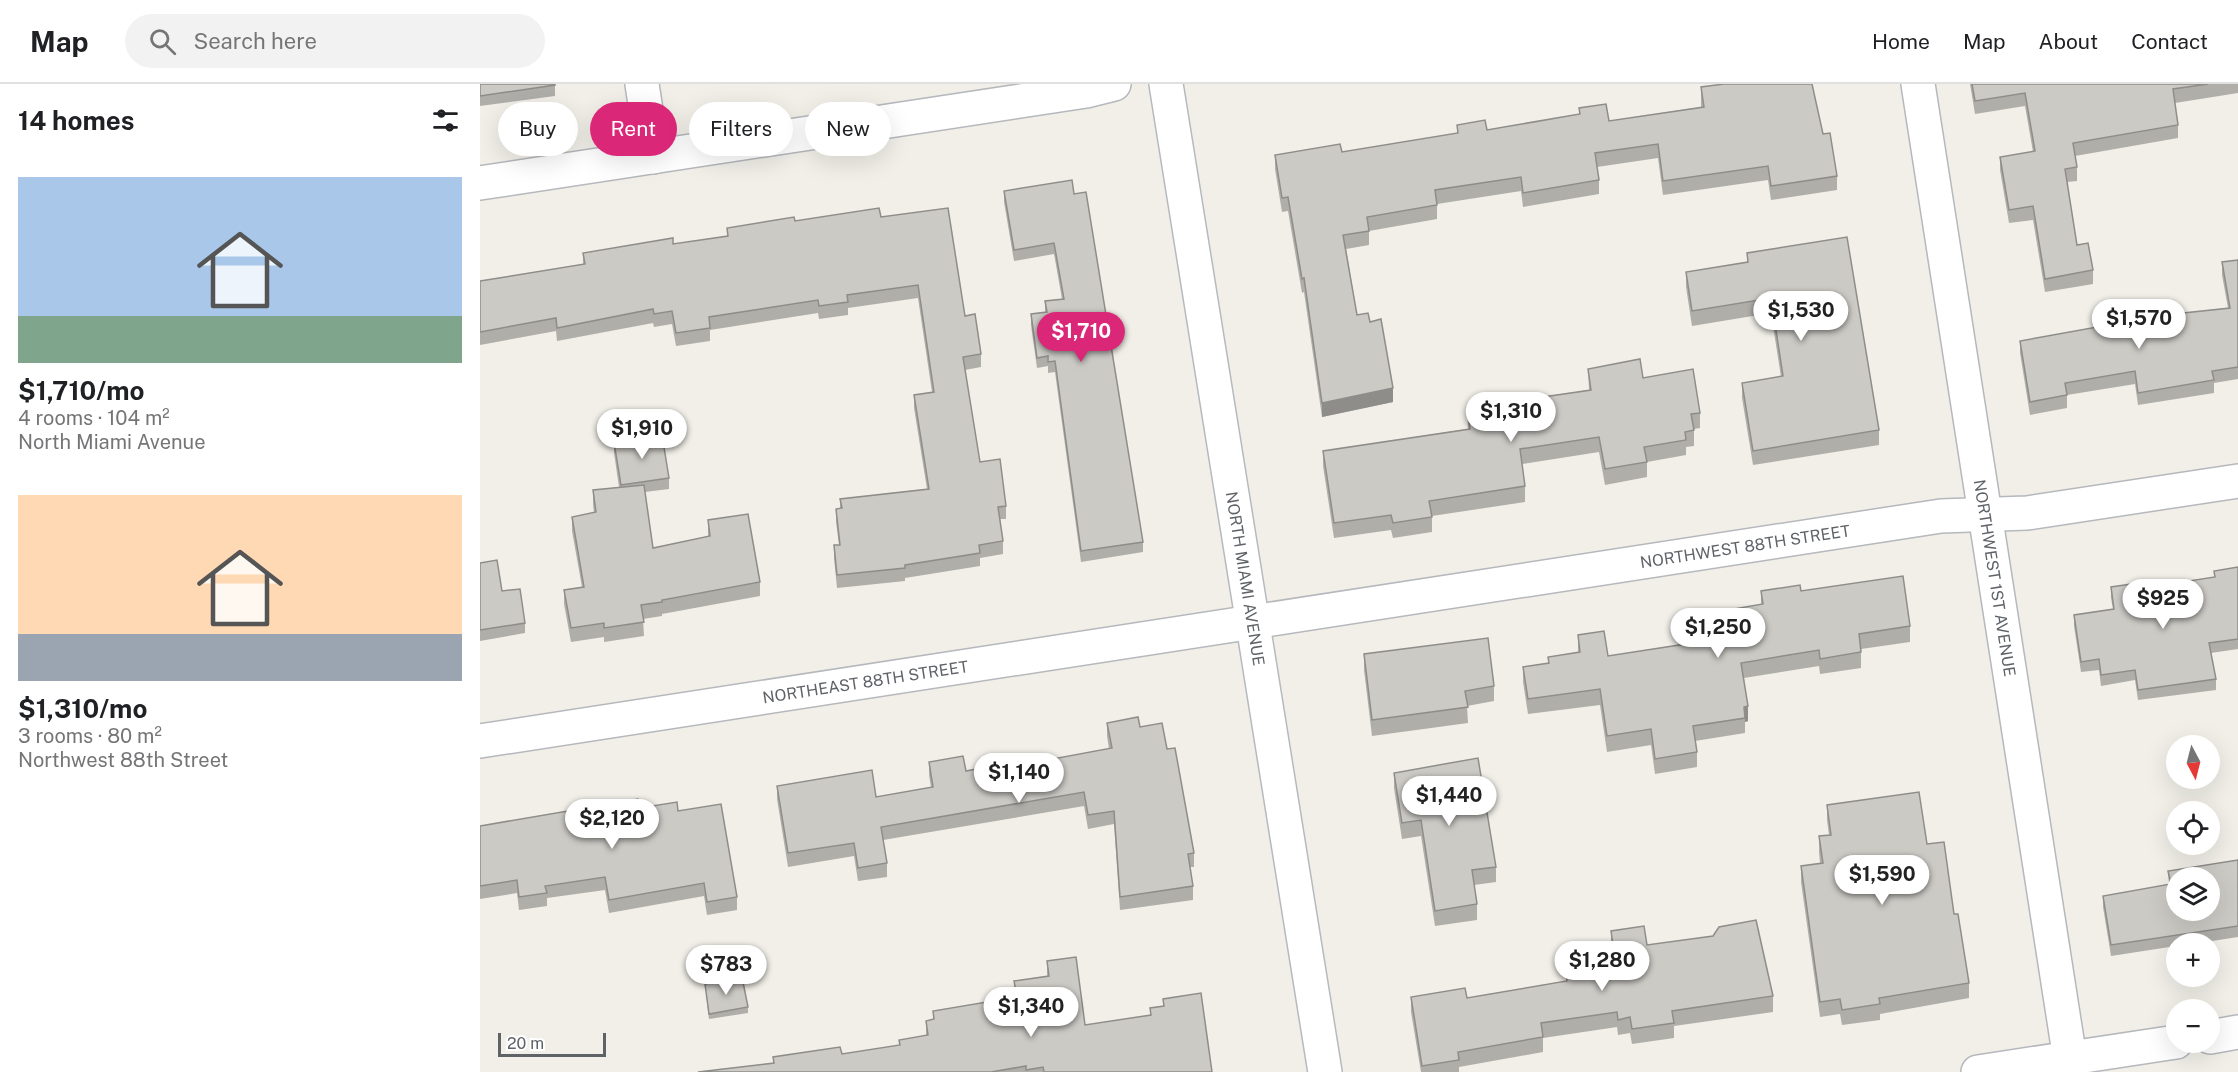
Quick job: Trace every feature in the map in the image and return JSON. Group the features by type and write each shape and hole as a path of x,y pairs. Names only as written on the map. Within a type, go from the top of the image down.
{"street":[{"path":"642,84 653,157"},
{"path":"480,183 1086,91 1114,84"},
{"name":"NORTH MIAMI AVENUE","path":"1166,84 1325,1072"},
{"name":"NORTHWEST 1ST AVENUE","path":"1918,84 2071,1065"},
{"name":"NORTHWEST 88TH STREET","path":"1251,623 1941,516 2027,513 2238,481"},
{"name":"NORTHEAST 88TH STREET","path":"480,741 1251,623"},
{"path":"2220,1035 2238,1032"},
{"path":"1978,1072 2071,1065 2166,1044"}],"building":[{"path":"480,84 555,84 555,85 480,96"},
{"path":"1724,84 1812,84 1823,134 1830,133 1837,176 1771,186 1768,166 1663,181 1658,144 1595,153 1599,180 1523,193 1521,177 1435,190 1437,205 1367,217 1369,231 1343,235 1357,315 1368,313 1370,322 1381,319 1393,388 1322,403 1304,278 1302,279 1288,197 1282,198 1275,155 1340,144 1342,152 1458,133 1457,125 1485,120 1487,130 1580,114 1579,108 1606,104 1609,121 1704,107 1701,87"},
{"path":"1972,84 2208,84 2173,89 2178,125 2073,143 2077,167 2065,169 2077,245 2088,243 2093,270 2045,279 2033,206 2009,210 2000,157 2035,151 2025,93 1975,101"},
{"path":"1072,180 1074,194 1086,192 1143,542 1081,551 1055,361 1048,362 1048,356 1037,358 1031,314 1047,312 1045,301 1064,299 1054,243 1014,250 1004,191"},
{"path":"879,208 881,217 948,208 965,316 975,314 981,354 963,357 980,462 1000,459 1006,506 998,507 1003,541 979,545 980,553 905,565 905,568 837,575 834,545 840,545 836,509 842,508 840,499 929,489 914,395 934,392 918,285 847,295 848,302 819,306 818,300 709,317 710,328 676,333 672,311 654,314 653,309 557,328 556,318 480,332 480,281 585,264 583,253 673,238 673,244 728,236 727,228 794,217 795,221"},
{"path":"1847,237 1879,430 1753,451 1742,383 1783,376 1771,298 1692,311 1686,272 1748,262 1747,253"},
{"path":"2238,260 2238,367 2212,371 2214,380 2138,393 2135,371 2065,383 2067,395 2030,402 2020,341 2164,315 2230,308 2222,262"},
{"path":"1640,359 1643,378 1693,369 1700,413 1691,414 1694,430 1685,432 1686,440 1644,447 1647,462 1605,469 1599,437 1520,449 1525,486 1429,501 1432,517 1393,523 1391,515 1334,523 1323,451 1470,429 1467,408 1591,390 1588,369"},
{"path":"662,435 669,478 621,485 614,442"},
{"path":"644,485 653,548 710,536 708,520 748,514 760,582 641,605 644,622 604,628 604,623 571,628 564,590 584,587 572,517 596,512 593,490"},
{"path":"497,560 502,591 520,589 525,623 480,630 480,563"},
{"path":"2238,567 2238,639 2209,643 2216,679 2138,690 2135,670 2101,675 2099,659 2081,662 2074,615 2114,609 2111,587 2138,583 2138,589 2215,577 2214,571"},
{"path":"1903,576 1910,626 1859,634 1861,652 1820,659 1819,650 1741,663 1748,706 1744,707 1745,718 1693,726 1697,752 1655,759 1651,729 1607,736 1600,689 1528,699 1523,667 1549,663 1548,657 1580,652 1578,635 1604,631 1608,656 1692,643 1688,617 1763,604 1761,591 1800,585 1801,591"},
{"path":"1488,638 1494,686 1465,691 1468,707 1372,720 1364,654"},
{"path":"1138,717 1140,727 1162,723 1167,749 1175,748 1194,853 1188,854 1193,886 1120,897 1114,811 1088,815 1084,792 881,827 887,863 858,868 854,843 788,853 777,786 872,770 876,797 933,787 929,762 963,756 966,771 1036,757 1037,762 1112,748 1107,723"},
{"path":"1478,758 1496,867 1472,870 1477,904 1435,911 1421,820 1402,823 1394,773"},
{"path":"1919,792 1927,844 1944,842 1954,914 1958,914 1969,983 1879,998 1880,1004 1842,1010 1840,999 1820,1002 1801,866 1823,863 1819,836 1831,835 1827,805"},
{"path":"638,799 640,808 677,802 678,811 721,804 737,897 707,902 704,883 609,900 605,877 545,886 547,893 519,897 517,880 480,886 480,826"},
{"path":"2238,860 2238,926 2191,933 2166,933 2166,937 2111,945 2103,896 2166,885 2166,921 2220,921 2220,867 2193,867"},
{"path":"1756,920 1773,996 1672,1011 1674,1023 1632,1029 1630,1017 1618,1020 1617,1012 1541,1023 1543,1037 1458,1052 1459,1060 1422,1066 1411,997 1465,988 1467,998 1567,981 1566,973 1616,965 1611,931 1644,926 1647,945 1713,936 1719,927"},
{"path":"1076,957 1085,1025 1151,1015 1150,1008 1164,1006 1163,999 1201,993 1212,1072 1044,1072 1043,1067 1026,1070 1026,1066 991,1072 698,1072 774,1063 773,1057 840,1047 842,1054 900,1045 899,1040 928,1035 926,1021 934,1019 933,1011 1017,997 1014,981 1049,976 1047,961"},
{"path":"742,977 748,1007 709,1014 705,984"}]}
